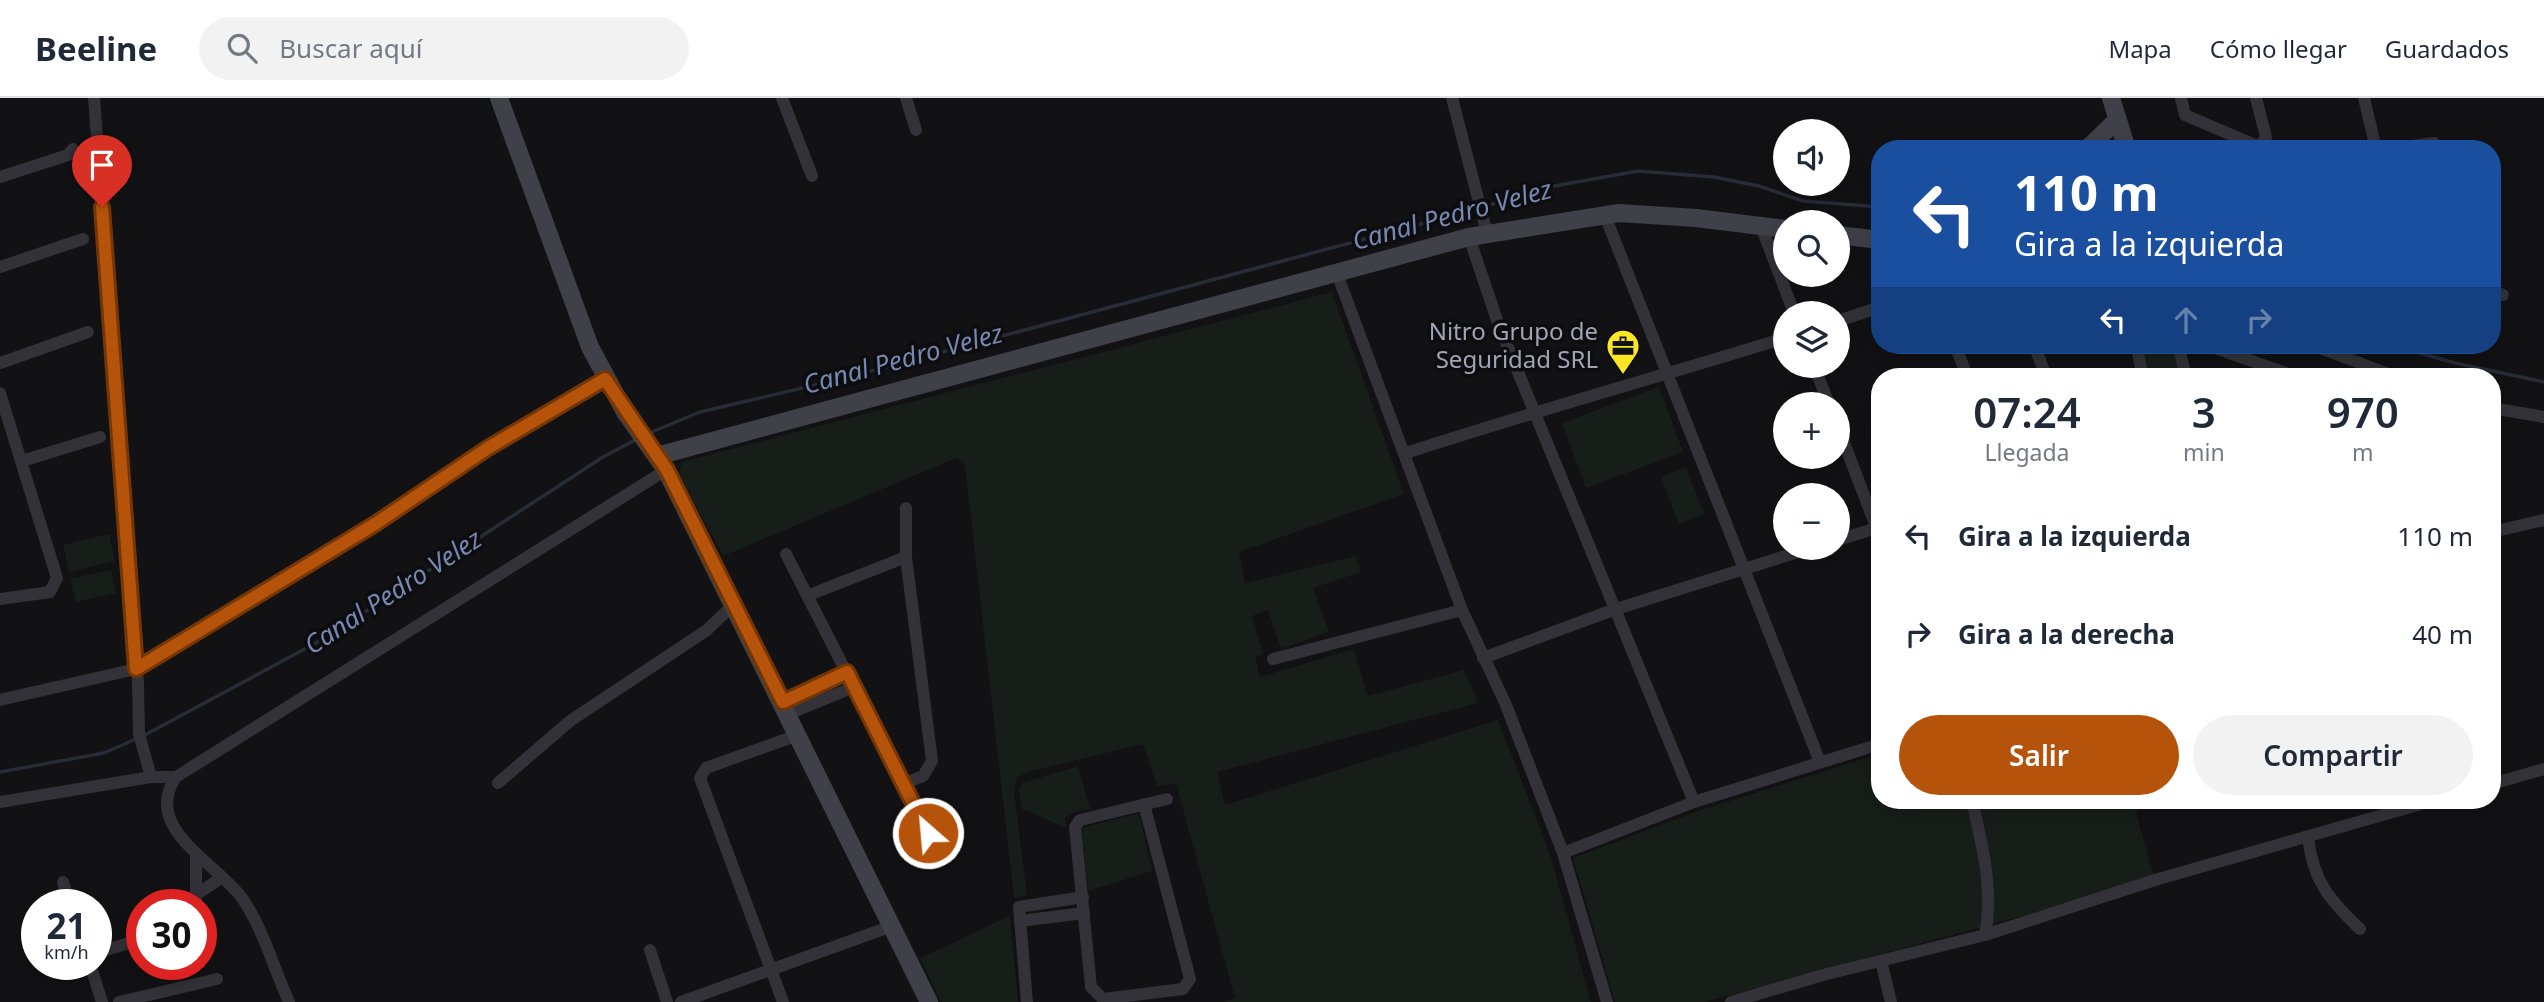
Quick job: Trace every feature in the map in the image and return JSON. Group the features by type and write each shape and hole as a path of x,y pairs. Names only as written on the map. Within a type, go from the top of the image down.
{"street":[{"path":"94,98 139,734 151,777"},
{"path":"499,98 590,347 605,379 657,457 734,604 929,1002"},
{"path":"782,98 812,176"},
{"path":"906,98 916,130"},
{"path":"1452,98 1476,191 1493,310 1613,610 1694,802"},
{"path":"2111,98 2124,140"},
{"path":"2181,98 2185,115 2243,140"},
{"path":"2256,98 2266,136 2264,140"},
{"path":"2364,98 2374,140"},
{"path":"2096,140 2117,120"},
{"path":"0,177 68,155 73,149"},
{"path":"1604,213 1670,374 1820,762"},
{"path":"289,1002 241,897 196,854 171,821 166,805 167,790 176,777 657,457 1480,230 1604,213 1696,218 1773,228"},
{"path":"1761,226 1789,301"},
{"path":"1850,236 1871,239"},
{"path":"0,267 83,239"},
{"path":"1336,271 1406,453 1462,610 1506,705 1563,853 1607,1002"},
{"path":"1850,317 1871,310"},
{"path":"0,363 88,332"},
{"path":"1406,453 1534,411 1670,374 1773,342"},
{"path":"2232,354 2272,368"},
{"path":"2336,354 2373,368"},
{"path":"0,700 136,669 363,532 488,448 605,379"},
{"path":"0,393 57,578 50,592 0,599"},
{"path":"2501,410 2544,417"},
{"path":"22,461 100,437"},
{"path":"1850,458 1871,513"},
{"path":"903,784 923,776 932,761 906,557 906,508"},
{"path":"2501,530 2544,520"},
{"path":"1850,537 1871,533"},
{"path":"786,554 941,858"},
{"path":"809,595 906,557"},
{"path":"1483,659 1613,610 1773,559"},
{"path":"498,783 570,721 707,630 734,604"},
{"path":"1273,660 1462,610"},
{"path":"786,708 847,672"},
{"path":"786,708 854,687"},
{"path":"783,1002 700,778 706,768 798,735"},
{"path":"1563,853 1694,802 1871,747"},
{"path":"2501,781 2544,769"},
{"path":"0,802 151,777 176,777"},
{"path":"1144,804 1190,979 1183,989 1103,999 1091,987 1076,823 1144,804 1167,799"},
{"path":"1974,809 1988,873 1990,906 1985,935"},
{"path":"1731,1002 1765,997 1881,961 1985,935 2155,880 2403,809"},
{"path":"2308,836 2316,875 2343,912 2360,929"},
{"path":"196,854 197,889"},
{"path":"208,889 221,878"},
{"path":"63,882 65,889"},
{"path":"1027,1002 1019,907 1083,897"},
{"path":"1020,922 1084,913"},
{"path":"681,1002 892,926"},
{"path":"650,950 667,1002"},
{"path":"1881,961 1891,1002"},
{"path":"95,980 102,1002"},
{"path":"119,1002 213,980"}],"shaded area":[{"path":"1332,292 1404,494 1239,552 1245,583 1356,556 1361,572 1313,588 1329,632 1281,649 1268,610 1252,616 1263,654 1255,657 1260,677 1354,649 1368,696 1464,670 1478,703 1217,772 1225,805 1498,720 1550,854 1591,1002 1223,1002 1235,998 1176,784 1157,786 1143,744 1017,777 1014,792 1027,895 1014,898 965,465 956,458 723,556 679,474 682,462"},
{"path":"2144,354 2174,354 2178,368 2147,368"},
{"path":"1659,387 1683,452 1586,488 1562,423"},
{"path":"1686,467 1704,514 1679,524 1661,477"},
{"path":"109,534 115,561 69,572 63,545"},
{"path":"111,570 116,593 76,602 70,579"},
{"path":"1871,757 1871,809 2138,809 2136,813 2155,880 1704,1002 1615,1002 1573,858 1701,810"},
{"path":"1078,766 1090,809 1065,818 1066,828 1021,808 1019,791 1022,783"},
{"path":"1139,813 1152,871 1088,891 1082,832 1085,827"},
{"path":"1010,916 1018,1002 941,1002 920,958"}],"waterway":[{"name":"Canal Pedro Velez","path":"1484,207 1532,190 1638,171 1714,177 1759,186 1803,201 1871,206"},
{"name":"Canal Pedro Velez","path":"647,434 700,412 849,377 1477,209"},
{"name":"Canal Pedro Velez","path":"2423,354 2478,368"},
{"name":"Canal Pedro Velez","path":"2501,373 2544,382"},
{"name":"Canal Pedro Velez","path":"143,736 325,638 603,457 637,439"},
{"name":"Canal Pedro Velez","path":"0,772 104,753 136,739"}],"place":[{"name":"Nitro Grupo de Seguridad SRL","path":"1623,376"}],"route":[{"path":"102,207 136,669 375,524 488,448 605,379 646,444 667,470 783,702 847,672 928,833"}]}
